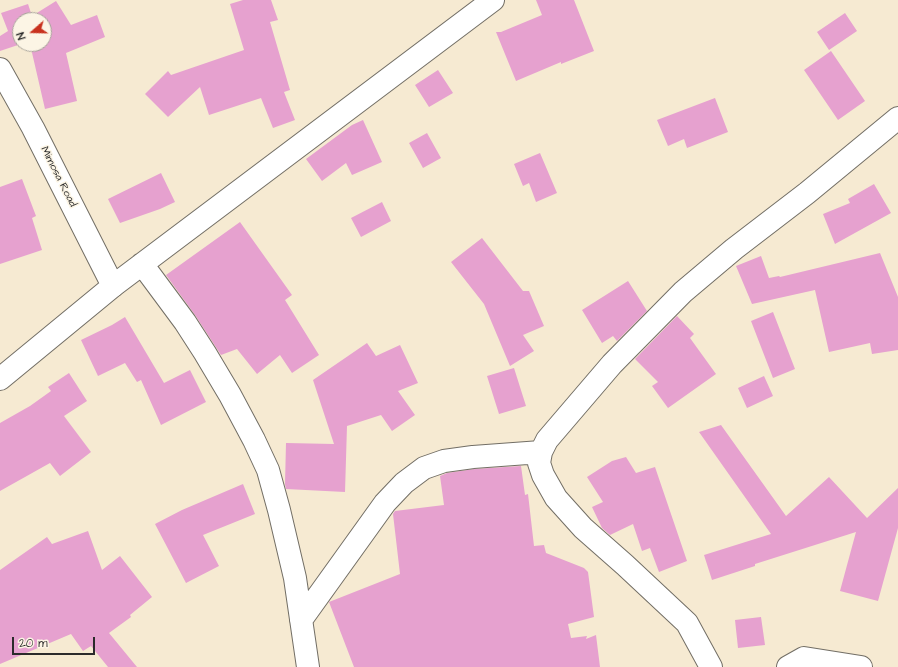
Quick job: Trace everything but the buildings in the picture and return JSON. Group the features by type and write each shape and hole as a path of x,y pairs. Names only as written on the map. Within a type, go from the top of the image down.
{"street":[{"path":"0,379 113,286 493,0"},
{"name":"Mimosa Road","path":"0,69 33,128 113,286"},
{"path":"711,667 687,624 625,565 583,528 556,498 543,475 539,462 541,452 547,440 612,364 683,292 734,249 807,193 898,118"},
{"path":"142,264 185,322 205,353 233,401 268,470 283,525 295,578 308,667"},
{"path":"301,620 385,503 404,483 424,468 444,461 473,457 541,452"},
{"path":"788,667 804,658 861,667"}]}
